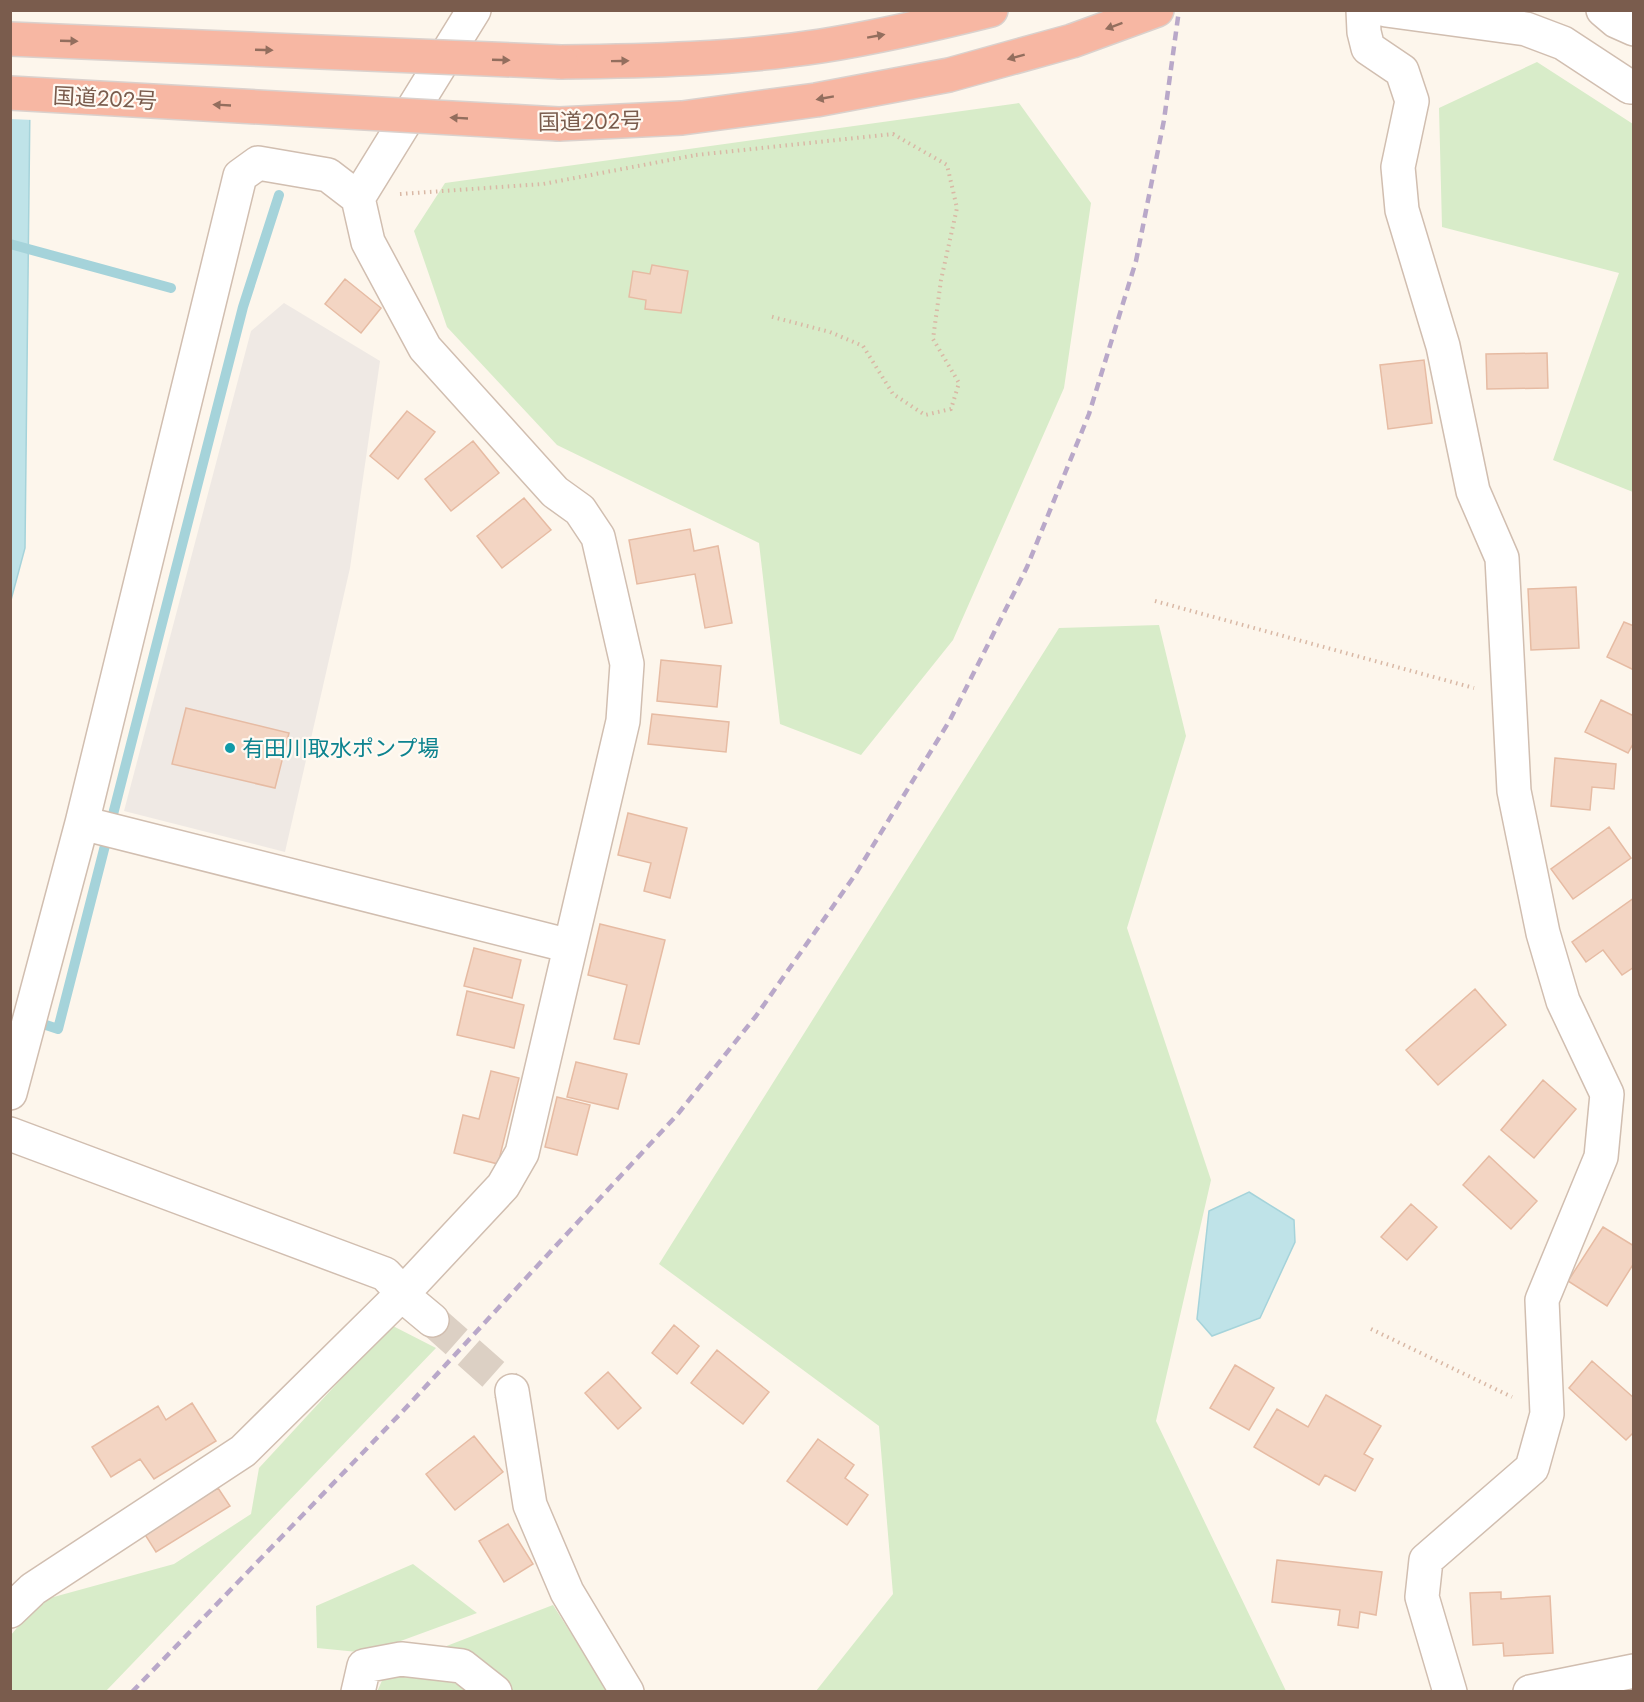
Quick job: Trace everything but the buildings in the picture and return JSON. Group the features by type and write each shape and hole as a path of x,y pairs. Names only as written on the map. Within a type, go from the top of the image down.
{"highway":[{"path":"10,39 561,62 684,60 820,46 905,30 991,10"},
{"name":"国道202号","path":"10,93 559,124 682,118 816,100 949,75 1072,41 1157,10"}],"street":[{"path":"358,198 474,10"},
{"path":"1363,10 1364,32 1368,48 1402,71 1412,101 1398,167 1402,210 1443,346 1473,491 1502,558 1514,791 1543,933 1563,1001 1607,1094 1601,1157 1542,1299 1547,1414 1532,1468 1426,1560 1422,1597 1450,1692"},
{"path":"1386,10 1526,29 1563,42 1630,87 1634,87"},
{"path":"1603,10 1616,21 1634,29"},
{"path":"10,1092 82,823 240,177 258,163 328,175 358,198 368,242 425,348 555,492 580,510 598,537 627,664 623,721 522,1153 503,1186 404,1292 243,1451 33,1588 10,1611"},
{"path":"82,823 570,946"},
{"path":"10,1134 385,1274 414,1305 432,1320"},
{"path":"512,1391 530,1505 567,1592 627,1692"},
{"path":"358,1692 364,1666 401,1659 462,1666 495,1692"},
{"path":"1530,1692 1634,1671"}],"path":[{"path":"682,118 696,155"},
{"path":"358,198 543,184 696,155 893,134 947,165 957,208 933,339 959,383 951,409 925,416 893,394 863,346 830,332 769,316"},
{"path":"1155,601 1509,698"},
{"path":"1371,1329 1547,1414"}],"shaded area":[{"path":"284,303 380,361 350,568 285,852 124,811 251,331"}],"green space":[{"path":"1537,62 1633,124 1633,492 1553,460 1619,273 1442,227 1439,108"},
{"path":"1019,103 1091,203 1064,388 953,640 861,755 780,724 759,543 557,445 447,327 414,231 445,183"},
{"path":"1159,625 1186,736 1127,928 1211,1180 1156,1421 1286,1691 816,1691 893,1594 879,1426 659,1264 1059,628"},
{"path":"391,1325 436,1348 106,1691 11,1692 11,1635 39,1601 174,1564 251,1514 259,1468"},
{"path":"413,1564 477,1613 368,1653 317,1648 316,1606"},
{"path":"553,1605 608,1691 377,1692 387,1669"}],"water":[{"path":"31,10 25,548 11,600 10,11"},
{"path":"1249,1192 1294,1220 1295,1242 1260,1318 1212,1336 1197,1319 1209,1211"}],"pier":[{"path":"34,10 33,120 10,119 11,11"}],"waterway":[{"path":"43,1024 58,1029 243,307 279,195"},
{"path":"10,244 171,288"}],"tunnel":[{"path":"432,1320 512,1391"}],"railway":[{"path":"132,1692 402,1412 677,1115 756,1016 855,875 950,720 1027,567 1089,414 1136,261 1164,120 1179,10"}],"place":[{"name":"有田川取水ポンプ場","path":"230,748"}]}
